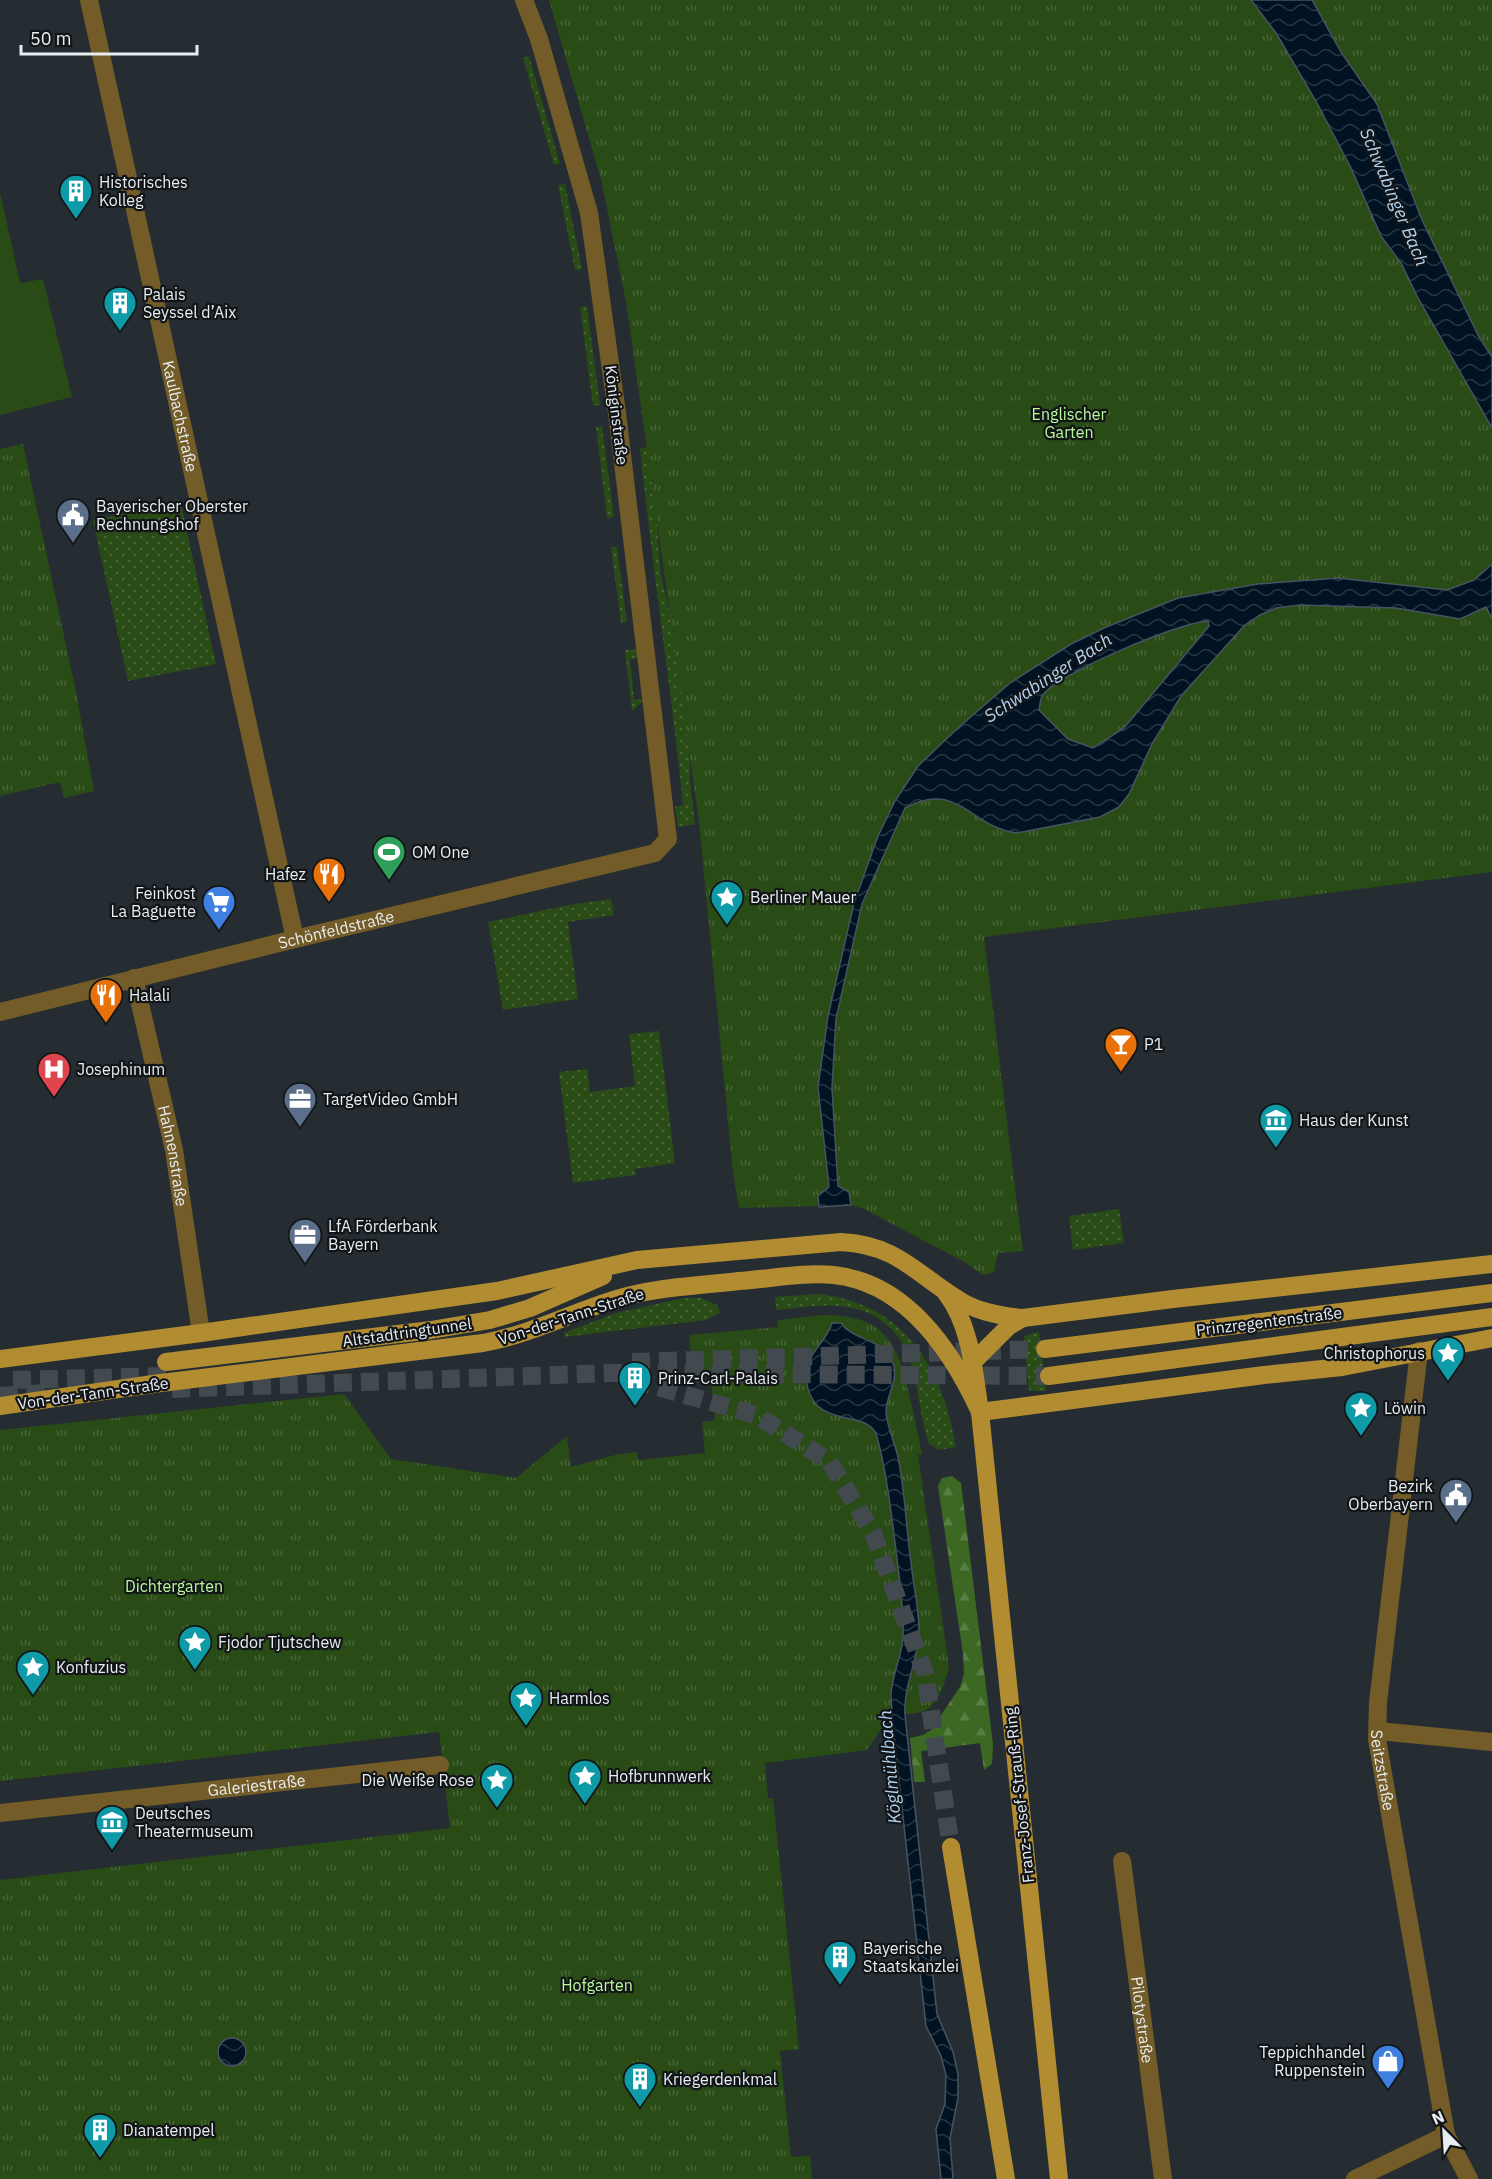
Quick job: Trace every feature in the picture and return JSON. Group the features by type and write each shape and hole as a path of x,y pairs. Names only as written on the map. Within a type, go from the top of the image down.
{"main road":[{"name":"Von-der-Tann-Straße","path":"0,1359 201,1334 497,1291 637,1260 842,1242 856,1242 893,1254 976,1308 1023,1318"},
{"name":"Altstadtringtunnel","path":"166,1362 431,1330 490,1320 530,1308 637,1260"},
{"path":"967,1368 1010,1326 1023,1318 1492,1264"},
{"name":"Von-der-Tann-Straße","path":"0,1406 153,1384 483,1343 521,1334 614,1299 643,1292 819,1274 852,1278 896,1299 921,1319 967,1368"},
{"name":"Franz-Josef-Strauß-Ring","path":"939,1285 956,1309 967,1368 980,1412 1059,2179"},
{"name":"Prinzregentenstraße","path":"1045,1349 1492,1293"},
{"name":"Prinzregentenstraße","path":"1049,1376 1492,1317"},
{"path":"980,1412 1342,1367 1492,1338"},
{"path":"951,1847 1006,2179"}],"street":[{"name":"Kaulbachstraße","path":"89,0 295,939"},
{"name":"Königinstraße","path":"524,0 539,39 589,213 617,413 668,839"},
{"name":"Schönfeldstraße","path":"0,1012 655,854 668,839"},
{"name":"Hahnenstraße","path":"134,978 174,1150 201,1334"},
{"name":"Seitzstraße","path":"1419,1351 1379,1692 1377,1739 1446,2134 1469,2179"},
{"path":"1378,1731 1492,1742"},
{"name":"Galeriestraße","path":"0,1813 440,1765"},
{"name":"Pilotystraße","path":"1122,1861 1163,2179"},
{"path":"1355,2179 1446,2134"}],"green space":[{"name":"Englischer Garten","path":"549,0 1492,0 1492,872 984,937 1023,1251 998,1253 994,1272 983,1275 966,1263 864,1209 851,1205 739,1208 733,1173 699,822 627,307 602,183"},
{"path":"529,56 560,164 554,165 523,58"},
{"path":"565,184 582,269 575,270 558,185"},
{"path":"0,192 20,283 43,279 72,397 0,415"},
{"path":"587,306 600,405 593,406 580,307"},
{"path":"602,426 614,517 607,518 596,427"},
{"path":"23,444 76,692 94,791 64,798 60,782 0,796 0,449"},
{"path":"640,448 655,448 655,501 661,576 689,694 690,780 695,824 678,827 675,807 683,805"},
{"path":"180,500 216,664 128,681 93,520"},
{"path":"611,547 617,547 627,622 621,623"},
{"path":"637,649 638,658 630,659 634,700 643,699 643,701 632,711 625,650"},
{"path":"611,899 614,915 568,922 578,999 503,1010 488,922 569,905"},
{"path":"659,1031 675,1163 635,1169 636,1175 573,1183 559,1072 587,1069 590,1092 635,1086 629,1034"},
{"path":"1119,1209 1124,1243 1073,1250 1069,1216"},
{"path":"818,1294 848,1300 874,1311 896,1326 914,1344 929,1366 941,1391 956,1447 939,1450 929,1444 915,1376 908,1354 894,1331 887,1325 862,1310 848,1307 820,1306 776,1310 775,1297"},
{"path":"684,1298 701,1298 717,1305 720,1313 706,1320 565,1337 564,1333 616,1313"},
{"path":"824,1315 843,1316 872,1325 883,1333 891,1344 904,1372 922,1454 918,1455 949,1667 941,1691 934,1703 918,1713 891,1714 867,1750 765,1763 768,1798 773,1798 799,2049 780,2051 791,2157 810,2156 812,2179 0,2179 0,1880 450,1828 439,1732 0,1781 0,1430 344,1394 391,1459 516,1478 567,1436 571,1467 619,1454 637,1452 638,1460 705,1453 702,1422 715,1420 710,1370 693,1371 689,1335 778,1327 778,1320"},
{"path":"1039,1332 1046,1391 1029,1391 1024,1336"},
{"path":"952,1476 961,1483 993,1744 992,1764 984,1770 980,1743 921,1751 925,1782 914,1782 910,1738 923,1735 931,1730 960,1687 964,1674 938,1486 942,1478"}],"water":[{"name":"Schwabinger Bach","path":"1251,0 1312,0 1341,52 1377,104 1422,220 1479,337 1492,357 1492,428 1417,296 1401,263 1381,236 1351,168 1317,103 1276,33"},
{"name":"Schwabinger Bach","path":"1492,564 1492,619 1486,607 1460,619 1396,608 1300,605 1276,608 1260,615 1244,626 1181,696 1152,744 1129,794 1119,807 1100,817 1017,833 988,823 952,802 938,799 923,801 905,808 862,904 836,1019 832,1088 838,1186 849,1192 851,1205 819,1207 818,1196 829,1187 818,1087 828,1016 854,903 878,836 895,801 918,766 1010,683 1071,644 1178,598 1258,584 1338,578 1447,590 1474,580","holes":["1208,621 1209,626 1124,728 1093,748 1068,739 1039,710 1042,696 1052,687 1093,663 1172,630"]},
{"path":"832,1323 841,1323 853,1334 882,1348 893,1363 894,1370 886,1412 897,1452 904,1496 919,1630 917,1651 906,1694 905,1715 937,2014 953,2052 958,2074 958,2098 950,2138 953,2179 941,2179 936,2129 945,2104 946,2075 941,2056 926,2026 894,1735 891,1694 902,1643 903,1625 900,1582 886,1479 877,1437 872,1428 864,1423 829,1413 819,1407 811,1396 806,1379 811,1356"},
{"path":"232,2038 242,2042 246,2052 242,2062 232,2066 222,2062 218,2052 222,2042"}],"tunnel":[{"path":"632,1362 1045,1349"},
{"path":"172,1389 612,1373 1049,1376"},
{"path":"13,1380 167,1376"},
{"path":"633,1380 756,1415 829,1461 873,1533 925,1673 951,1847"},
{"path":"0,1396 45,1393"}],"place":[{"name":"Historisches Kolleg","path":"76,220"},
{"name":"Palais Seyssel d’Aix","path":"120,332"},
{"name":"Bayerischer Oberster Rechnungshof","path":"73,544"},
{"name":"OM One","path":"389,881"},
{"name":"Hafez","path":"329,903"},
{"name":"Berliner Mauer","path":"727,926"},
{"name":"Feinkost La Baguette","path":"219,931"},
{"name":"Halali","path":"106,1024"},
{"name":"P1","path":"1121,1073"},
{"name":"Josephinum","path":"54,1098"},
{"name":"TargetVideo GmbH","path":"300,1128"},
{"name":"Haus der Kunst","path":"1276,1149"},
{"name":"LfA Förderbank Bayern","path":"305,1264"},
{"name":"Christophorus","path":"1448,1382"},
{"name":"Prinz-Carl-Palais","path":"635,1407"},
{"name":"Löwin","path":"1361,1437"},
{"name":"Bezirk Oberbayern","path":"1456,1524"},
{"name":"Fjodor Tjutschew","path":"195,1671"},
{"name":"Konfuzius","path":"33,1696"},
{"name":"Harmlos","path":"526,1727"},
{"name":"Hofbrunnwerk","path":"585,1805"},
{"name":"Die Weiße Rose","path":"497,1809"},
{"name":"Deutsches Theatermuseum","path":"112,1851"},
{"name":"Bayerische Staatskanzlei","path":"840,1986"},
{"name":"Teppichhandel Ruppenstein","path":"1388,2090"},
{"name":"Kriegerdenkmal","path":"640,2108"},
{"name":"Dianatempel","path":"100,2159"}],"park label":[{"name":"Dichtergarten","path":"174,1586"},
{"name":"Hofgarten","path":"597,1985"}],"water label":[{"name":"Köglmühlbach","path":"890,1767"}]}
